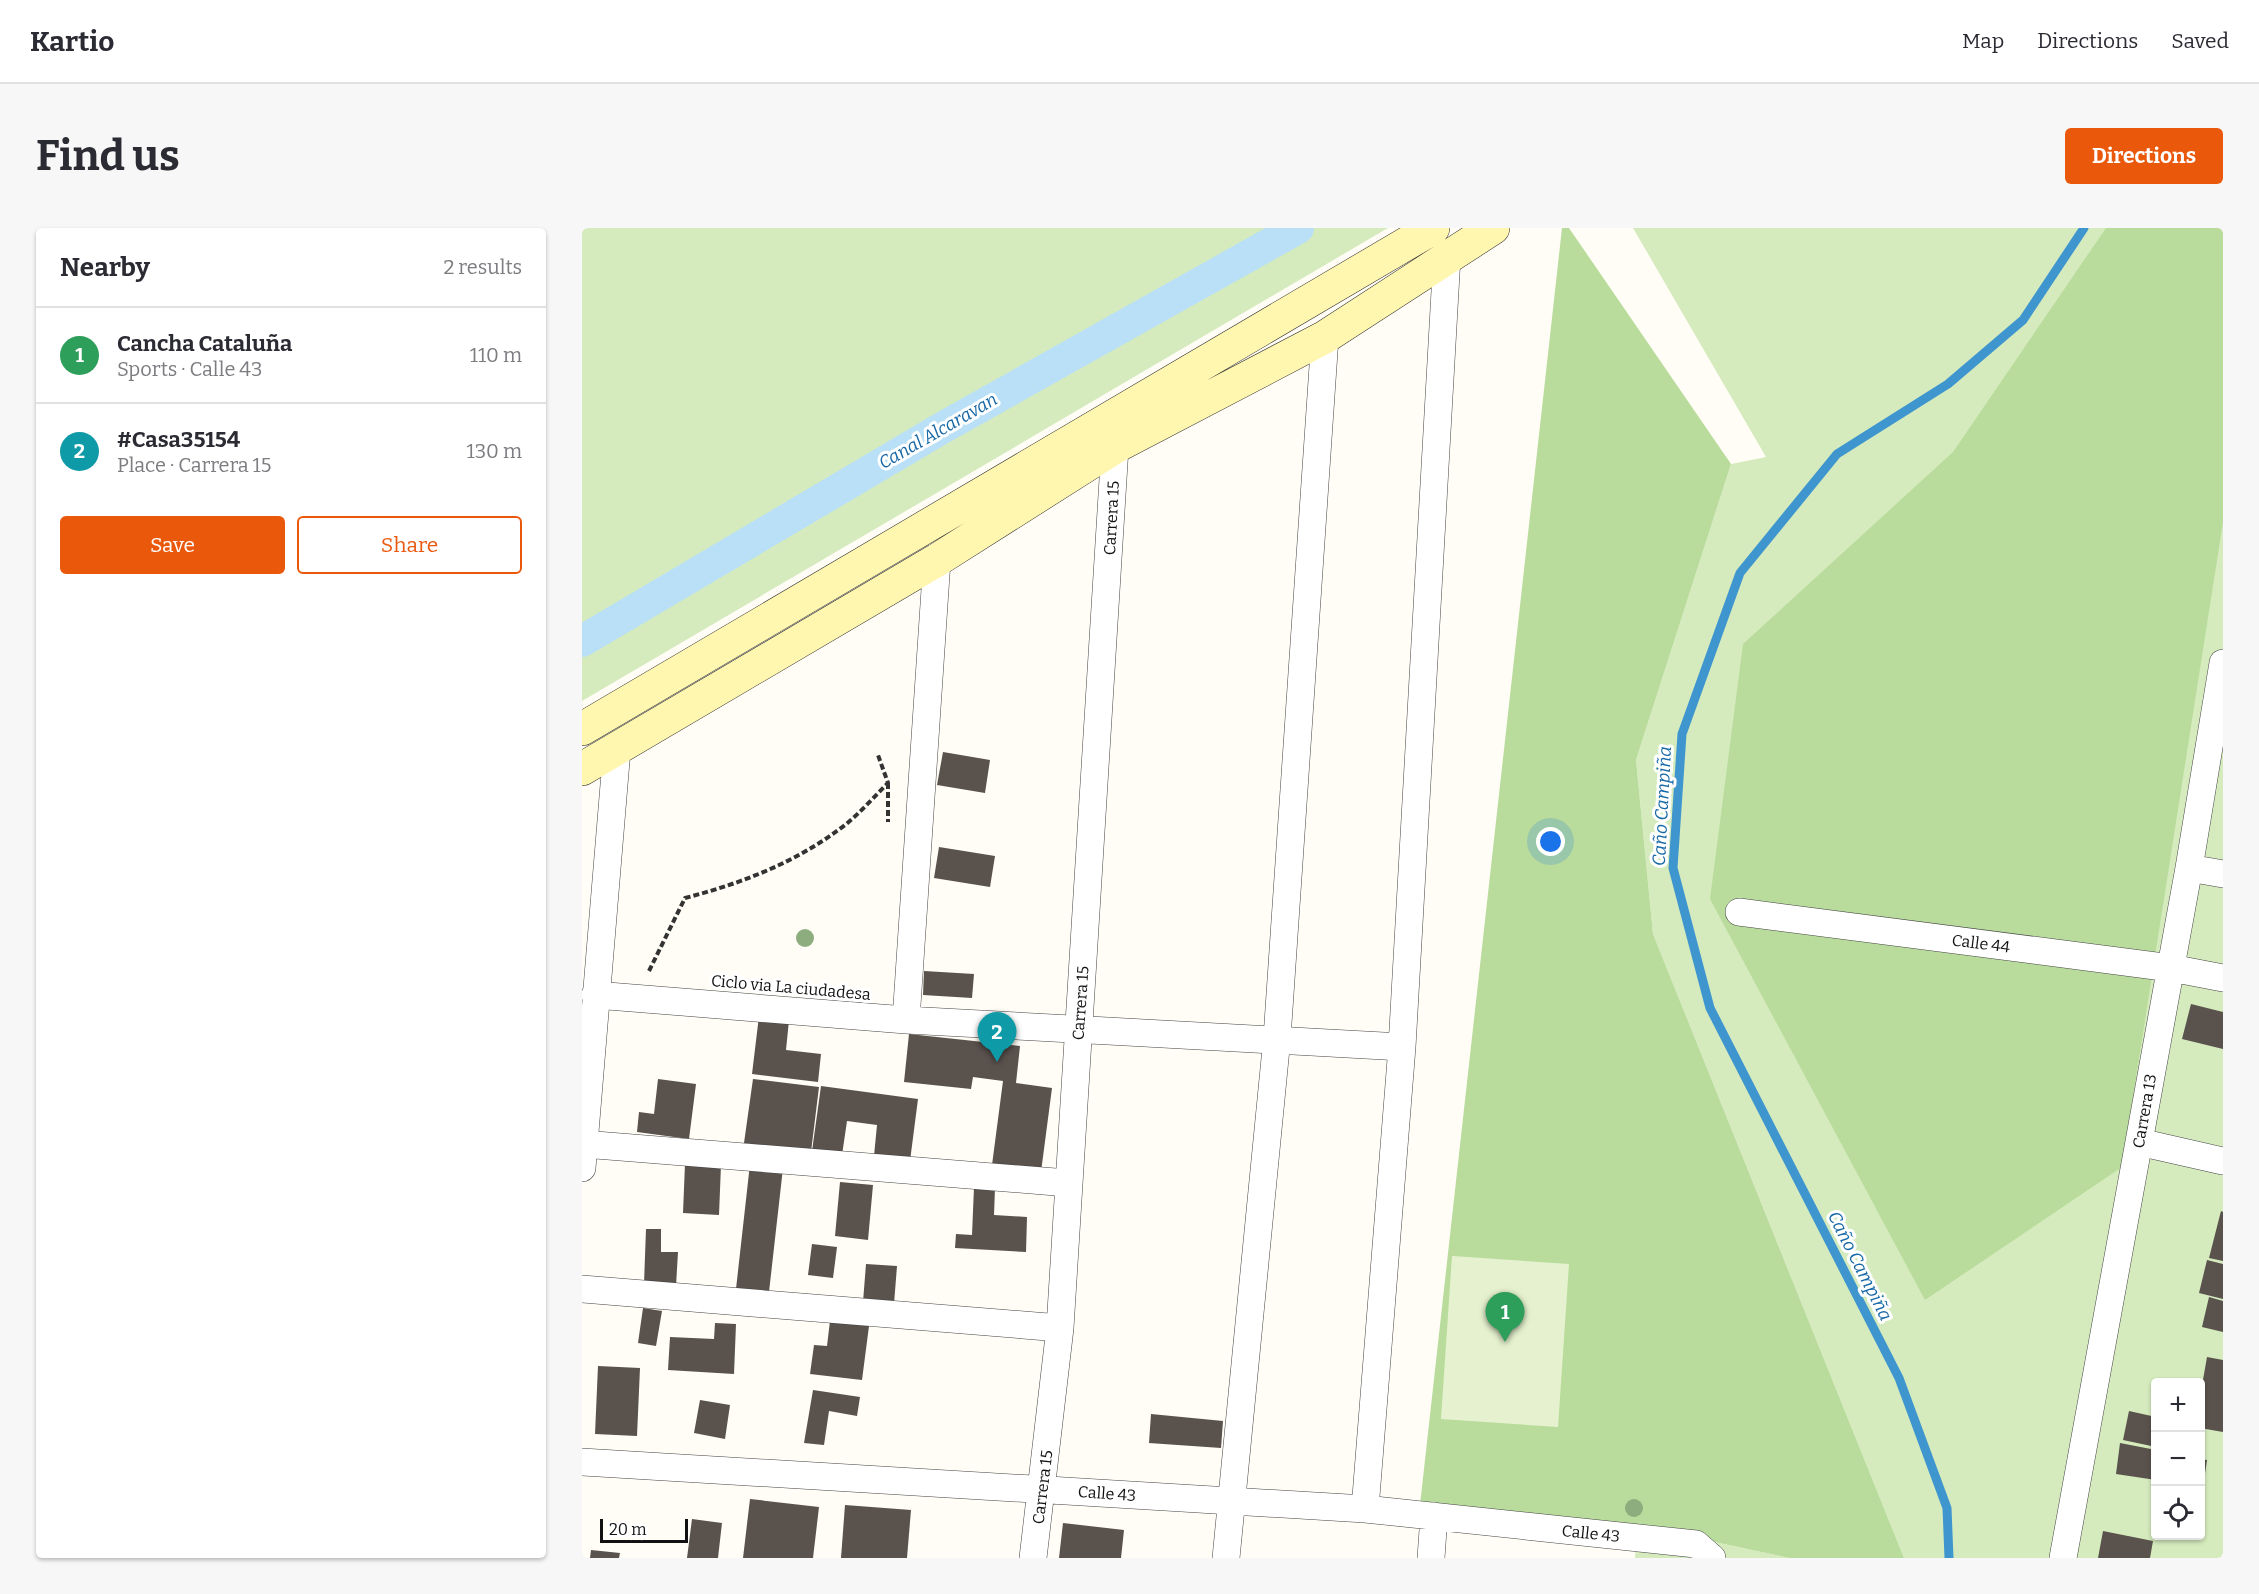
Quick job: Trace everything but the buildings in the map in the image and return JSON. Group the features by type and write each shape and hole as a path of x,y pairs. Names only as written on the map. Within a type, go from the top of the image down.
{"main road":[{"path":"582,729 1440,242 1493,228"},
{"path":"582,769 937,560 1114,447 1325,337 1440,242"}],"street":[{"path":"1365,1509 1402,1047 1440,242"},
{"path":"1226,1558 1277,1038 1325,337"},
{"name":"Carrera 15","path":"1033,1558 1060,1328 1114,447"},
{"path":"906,1020 937,560"},
{"name":"Carrera 13","path":"2063,1558 2219,711 2223,663"},
{"path":"617,748 583,1156 1068,1183"},
{"path":"2189,868 2223,874"},
{"name":"Calle 44","path":"1739,912 2170,968 2223,978"},
{"path":"595,995 906,1020 1277,1038 1402,1047"},
{"path":"2139,1142 2223,1161"},
{"path":"582,1289 1060,1328"},
{"name":"Calle 43","path":"582,1462 1365,1509 1434,1516 1629,1548 1696,1544 1712,1558"},
{"path":"1431,1558 1434,1516"}],"path":[{"path":"878,755 888,783 889,830"},
{"path":"648,974 686,898 730,886 788,862 846,825 888,783"}],"green space":[{"path":"582,228 1388,228 582,701"},
{"path":"1562,228 1569,228 1731,464 1636,760 1653,934 1904,1558 1789,1558 1664,1531 1420,1505"},
{"path":"1633,228 2223,228 2223,1558 1904,1558 1653,934 1636,760 1731,464 1766,457"},
{"path":"2106,228 2223,228 2223,522 2122,1167 1925,1300 1710,899 1743,644 1953,452"},
{"path":"1452,1256 1569,1264 1558,1427 1441,1419"},
{"path":"1637,1528 1664,1531 1789,1558 1635,1558"}],"waterway":[{"name":"Canal Alcaravan","path":"582,641 942,428 1298,228"},
{"name":"Caño Campiña","path":"1949,1558 1947,1508 1899,1378 1710,1008 1673,868 1682,734 1740,573 1837,454 1948,384 2023,320 2084,228"}],"place":[{"name":"#Casa35154","path":"997,1062"},
{"name":"Cancha Cataluña","path":"1505,1342"}]}
